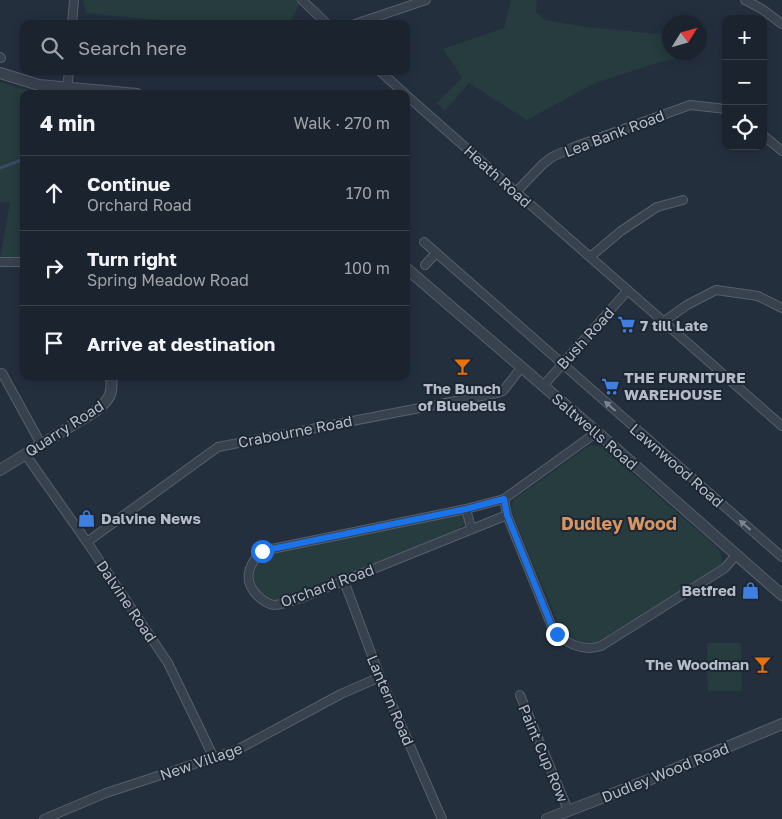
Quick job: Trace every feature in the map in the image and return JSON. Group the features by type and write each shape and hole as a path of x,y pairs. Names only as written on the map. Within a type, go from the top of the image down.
{"street":[{"path":"72,20 74,0"},
{"path":"302,0 323,20"},
{"path":"367,20 426,0"},
{"path":"745,0 762,9 782,24"},
{"path":"0,73 39,85 81,90"},
{"path":"68,89 69,75"},
{"name":"Heath Road","path":"385,75 401,90"},
{"name":"Heath Road","path":"410,98 782,426"},
{"name":"Lea Bank Road","path":"516,192 552,157 574,147 690,105 722,109"},
{"path":"767,138 782,151"},
{"path":"590,256 621,231 657,207 683,200"},
{"name":"Lawnwood Road","path":"424,242 782,557"},
{"path":"426,264 436,253"},
{"path":"0,262 20,262"},
{"name":"Saltwells Road","path":"410,271 597,432 782,596"},
{"name":"Bush Road","path":"543,386 628,290"},
{"path":"663,322 688,304 716,290 758,296 782,308"},
{"name":"Crabourne Road","path":"87,542 218,447 498,393 504,391 521,368"},
{"path":"2,373 41,444"},
{"name":"Quarry Road","path":"0,470 97,410 112,393 111,380"},
{"name":"Orchard Road","path":"507,515 301,598 275,605 267,603 255,593 249,580 250,564 262,551 466,509 504,499 597,432"},
{"name":"Dalvine Road","path":"25,454 168,663 214,758"},
{"path":"504,499 507,515 552,627 566,642 582,648 593,649 601,646 725,568 736,555"},
{"path":"466,509 471,528"},
{"name":"Lantern Road","path":"344,581 380,678 442,819"},
{"name":"New Village","path":"44,819 106,793 237,750 341,694 380,678"},
{"name":"Paint Cup Row","path":"520,695 568,810"},
{"name":"Dudley Wood Road","path":"546,819 650,779 782,724"}],"green space":[{"path":"83,0 303,0 290,20 155,20 86,13"},
{"path":"511,0 537,0 536,12 544,20 587,27 662,34 662,60 670,60 595,83 527,120 469,83 445,111 437,103 462,77 443,49 504,28"},
{"path":"0,82 30,90 20,90 20,259 0,259 10,203 0,202"},
{"path":"590,445 601,446 720,550 723,564 597,642 577,640 560,628 512,512 513,500"},
{"path":"459,514 463,517 465,523 458,530 277,601 268,598 256,587 254,573 262,559 270,553"},
{"path":"707,643 741,643 742,691 708,691"}],"waterway":[{"path":"0,168 20,160"}],"place":[{"name":"7 till Late","path":"626,325"},
{"name":"The Bunch of Bluebells","path":"462,367"},
{"name":"THE FURNITURE WAREHOUSE","path":"610,386"},
{"name":"Dalvine News","path":"87,518"},
{"name":"Betfred","path":"750,590"},
{"name":"The Woodman","path":"763,664"}],"district":[{"name":"Dudley Wood","path":"619,523"}],"route":[{"path":"262,551 466,509 504,499 507,515 552,627 557,634"}]}
